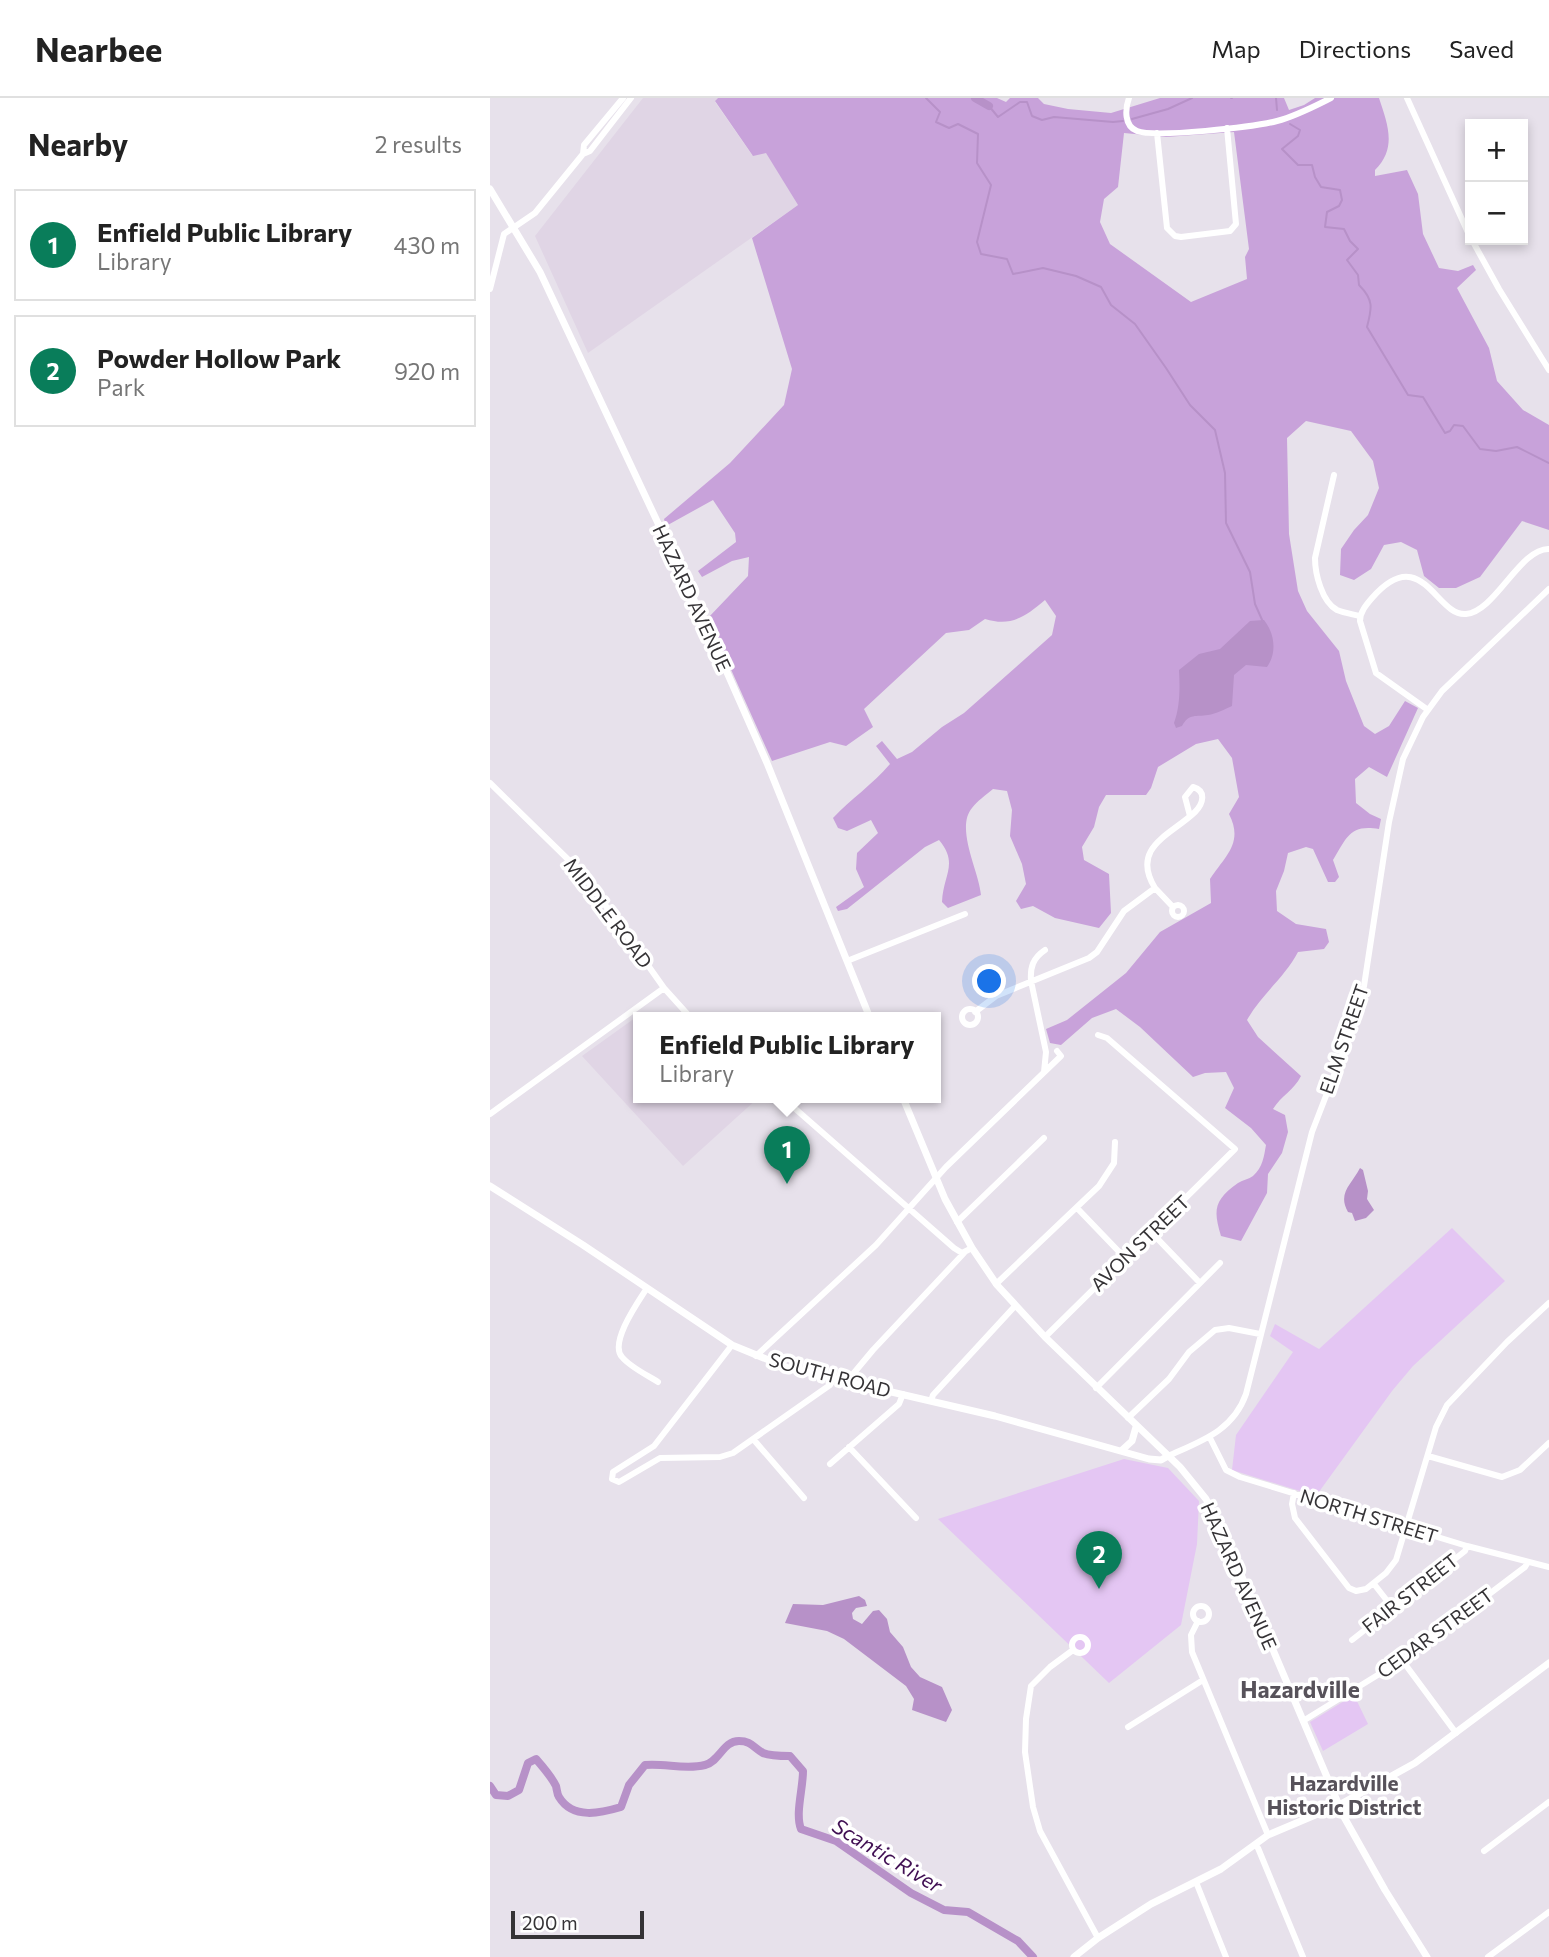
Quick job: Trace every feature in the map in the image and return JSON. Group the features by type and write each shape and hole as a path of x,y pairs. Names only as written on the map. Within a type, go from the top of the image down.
{"main road":[{"name":"HAZARD AVENUE","path":"490,189 540,272 725,666 868,1012"},
{"name":"HAZARD AVENUE","path":"905,1103 957,1222 996,1284 1045,1337 1168,1456 1197,1487 1215,1514 1339,1805 1368,1862 1427,1957"},
{"name":"SOUTH ROAD","path":"490,1186 732,1345 756,1356 788,1368 1063,1434 1149,1459 1161,1460 1168,1456"},
{"path":"1121,1451 1132,1441 1136,1427"},
{"path":"1074,1957 1098,1938 1152,1904 1221,1869 1268,1835 1339,1805 1415,1763 1549,1663"}],"street":[{"path":"583,154 584,145 623,98"},
{"path":"490,289 503,243 514,228 535,214 583,154 590,151 631,98"},
{"path":"1129,98 1126,114 1128,121 1136,130 1157,132 1275,122 1331,98"},
{"path":"1407,98 1465,225"},
{"path":"1157,132 1167,228 1175,236 1181,237 1230,231 1236,223 1227,128"},
{"path":"1475,245 1549,370"},
{"path":"1334,475 1315,558 1317,572 1330,604 1337,610 1360,616"},
{"path":"1360,616 1381,589 1391,581 1401,578 1427,585 1455,612 1469,614 1494,594 1530,556 1539,550 1549,550"},
{"name":"ELM STREET","path":"1168,1456 1222,1430 1241,1406 1312,1132 1353,1026 1364,986 1397,778 1409,744 1442,691 1549,589"},
{"path":"1360,616 1376,673 1428,710"},
{"name":"MIDDLE ROAD","path":"490,783 584,875 664,988 686,1012"},
{"path":"490,796 497,790"},
{"path":"1173,907 1155,888 1149,878 1147,864 1149,854 1165,834 1190,816"},
{"path":"975,1012 996,996 1089,958 1097,952 1124,911 1155,888"},
{"path":"847,961 965,914"},
{"path":"1044,1072 1046,1052 1031,981 1031,965 1037,955 1045,950"},
{"path":"490,1114 664,988"},
{"name":"AVON STREET","path":"1045,1337 1235,1149 1107,1038 1098,1035"},
{"path":"756,1356 866,1255 936,1178 1061,1055 1057,1051"},
{"path":"789,1103 954,1248 964,1253"},
{"path":"957,1222 1044,1138"},
{"path":"996,1284 1099,1185 1111,1168 1115,1142"},
{"path":"1077,1208 1125,1258"},
{"path":"1152,1233 1200,1283"},
{"path":"849,1381 880,1343 964,1253 972,1248"},
{"path":"1096,1388 1220,1264"},
{"path":"647,1289 625,1325 618,1348 621,1357 658,1382"},
{"path":"1294,1493 1294,1518 1349,1588 1361,1590 1374,1584 1396,1560 1436,1427 1447,1405 1514,1335 1549,1303"},
{"path":"931,1401 933,1395 1015,1306"},
{"path":"1128,1418 1169,1379 1189,1352 1215,1330 1229,1328 1260,1334"},
{"path":"732,1345 654,1446 614,1472 612,1479 619,1482 660,1458 720,1457 733,1453 830,1385 833,1378"},
{"path":"830,1464 899,1404 903,1394"},
{"name":"NORTH STREET","path":"1210,1438 1221,1462 1232,1474 1467,1546 1549,1567"},
{"path":"754,1440 804,1498"},
{"path":"1428,1456 1502,1477 1520,1470 1549,1443"},
{"path":"654,1446 660,1458"},
{"path":"849,1447 916,1518"},
{"name":"FAIR STREET","path":"1352,1640 1467,1546"},
{"name":"CEDAR STREET","path":"1303,1721 1402,1660 1525,1567 1528,1562"},
{"path":"1374,1584 1392,1607"},
{"path":"1198,1621 1191,1635 1190,1646 1268,1835"},
{"path":"1073,1650 1031,1686 1025,1752 1033,1807 1040,1831 1098,1938"},
{"path":"1402,1660 1456,1733"},
{"path":"1128,1727 1203,1680"},
{"path":"1484,1851 1549,1802"},
{"path":"1255,1845 1303,1957"},
{"path":"1196,1882 1226,1957"},
{"path":"1488,1957 1549,1912"}],"shaded area":[{"path":"643,98 718,98 715,102 752,155 766,152 798,205 588,353 535,236"},
{"path":"718,98 997,98 1006,102 1010,98 1038,98 1044,104 1068,109 1111,113 1160,98 1284,98 1289,110 1315,98 1379,98 1389,136 1386,153 1375,170 1375,176 1407,170 1418,194 1423,234 1439,268 1458,271 1473,265 1476,270 1457,288 1489,348 1497,381 1523,410 1549,425 1549,530 1522,521 1480,577 1456,588 1439,588 1424,576 1417,550 1401,542 1384,545 1371,569 1354,580 1340,575 1341,549 1368,515 1379,488 1373,461 1351,431 1306,421 1287,438 1289,534 1298,591 1307,611 1339,651 1346,681 1364,726 1375,734 1389,726 1405,701 1418,708 1387,777 1369,767 1355,779 1356,803 1381,819 1379,829 1362,828 1346,839 1333,860 1339,877 1335,882 1328,882 1313,849 1306,847 1288,853 1276,891 1277,911 1296,924 1326,929 1329,942 1324,949 1298,952 1247,1020 1258,1037 1301,1076 1273,1109 1285,1115 1288,1132 1282,1153 1268,1174 1267,1193 1241,1241 1221,1236 1217,1219 1218,1206 1230,1189 1256,1173 1266,1145 1251,1128 1225,1108 1234,1088 1226,1072 1205,1073 1193,1077 1140,1027 1116,1009 1092,1018 1061,1045 1050,1043 1046,1029 1067,1020 1126,973 1160,932 1211,903 1210,879 1234,841 1233,824 1229,814 1239,797 1232,758 1218,739 1196,744 1158,767 1146,795 1106,795 1099,807 1094,827 1082,847 1084,860 1109,874 1111,913 1099,928 1055,918 1033,906 1021,909 1016,901 1026,884 1022,864 1010,836 1012,810 1007,791 993,789 979,800 967,816 969,850 981,895 948,908 942,902 949,863 945,848 939,840 925,847 847,909 838,911 836,907 864,887 856,869 857,853 878,833 871,820 847,831 838,828 833,818 890,764 876,746 882,741 897,759 912,752 964,713 1052,635 1056,616 1045,600 1017,619 1003,622 985,619 969,630 946,633 864,709 873,727 846,746 830,742 772,761 708,618 748,576 749,557 732,561 702,577 698,571 736,542 735,533 713,500 666,526 664,519 730,463 784,405 792,369 752,238 798,205 766,153 753,156 715,101","holes":["1234,132 1249,249 1245,257 1247,279 1191,302 1110,244 1100,222 1104,199 1118,187 1124,133 1166,137"]},
{"path":"1264,620 1271,631 1273,644 1267,667 1246,665 1234,675 1232,706 1211,714 1190,717 1182,726 1176,728 1174,723 1179,697 1179,670 1199,654 1220,649 1250,621"},
{"path":"633,1019 633,1103 752,1103 683,1166 582,1056"},
{"path":"1360,1168 1363,1170 1368,1191 1367,1199 1374,1210 1366,1218 1355,1221 1352,1213 1348,1212 1344,1199"},
{"path":"1452,1228 1505,1281 1413,1366 1316,1496 1232,1470 1236,1435 1293,1352 1270,1336 1275,1324 1319,1349"},
{"path":"1124,1459 1168,1468 1199,1501 1197,1544 1181,1625 1109,1683 938,1519"},
{"path":"859,1596 865,1600 867,1606 856,1608 852,1613 853,1619 862,1624 873,1611 879,1610 887,1619 890,1632 903,1647 911,1667 920,1677 942,1687 952,1710 946,1722 912,1710 914,1699 906,1686 844,1639 827,1631 785,1623 793,1604 823,1605"},
{"path":"1354,1695 1368,1724 1323,1751 1310,1722"}],"waterway":[{"path":"926,98 940,112 936,122 949,128 958,124 978,134 977,163 991,185 977,242 981,254 1007,259 1013,274 1043,268 1076,276 1101,287 1111,305 1135,324 1190,405 1215,430 1225,473 1226,523 1250,572 1255,604 1263,622"},
{"path":"975,98 989,106"},
{"path":"1132,119 1168,109 1192,98"},
{"path":"1276,98 1277,110"},
{"path":"989,106 998,117 1020,102 1027,102 1032,116 1042,120 1054,117 1123,121"},
{"path":"1290,124 1300,130 1298,136 1282,149 1298,165 1312,165 1321,187 1340,190 1342,200 1339,206 1327,212 1325,227 1344,229 1358,249 1347,260 1358,275 1359,285 1369,300 1371,309 1367,327 1408,395 1423,397 1445,433 1454,425 1463,426 1480,449 1496,451 1517,447 1549,463"},
{"name":"Scantic River","path":"490,1786 496,1795 508,1796 519,1790 528,1763 536,1759 552,1779 558,1796 565,1804 579,1812 605,1811 621,1807 629,1785 645,1765 705,1765 714,1760 729,1744 746,1742 766,1754 790,1756 803,1771 799,1809 801,1829 836,1841 911,1893 944,1910 968,1912 1018,1941 1033,1957"}],"place":[{"name":"Enfield Public Library","path":"787,1184"},
{"name":"Powder Hollow Park","path":"1099,1589"}],"district":[{"name":"Hazardville","path":"1300,1690"},
{"name":"Hazardville Historic District","path":"1344,1796"}]}
